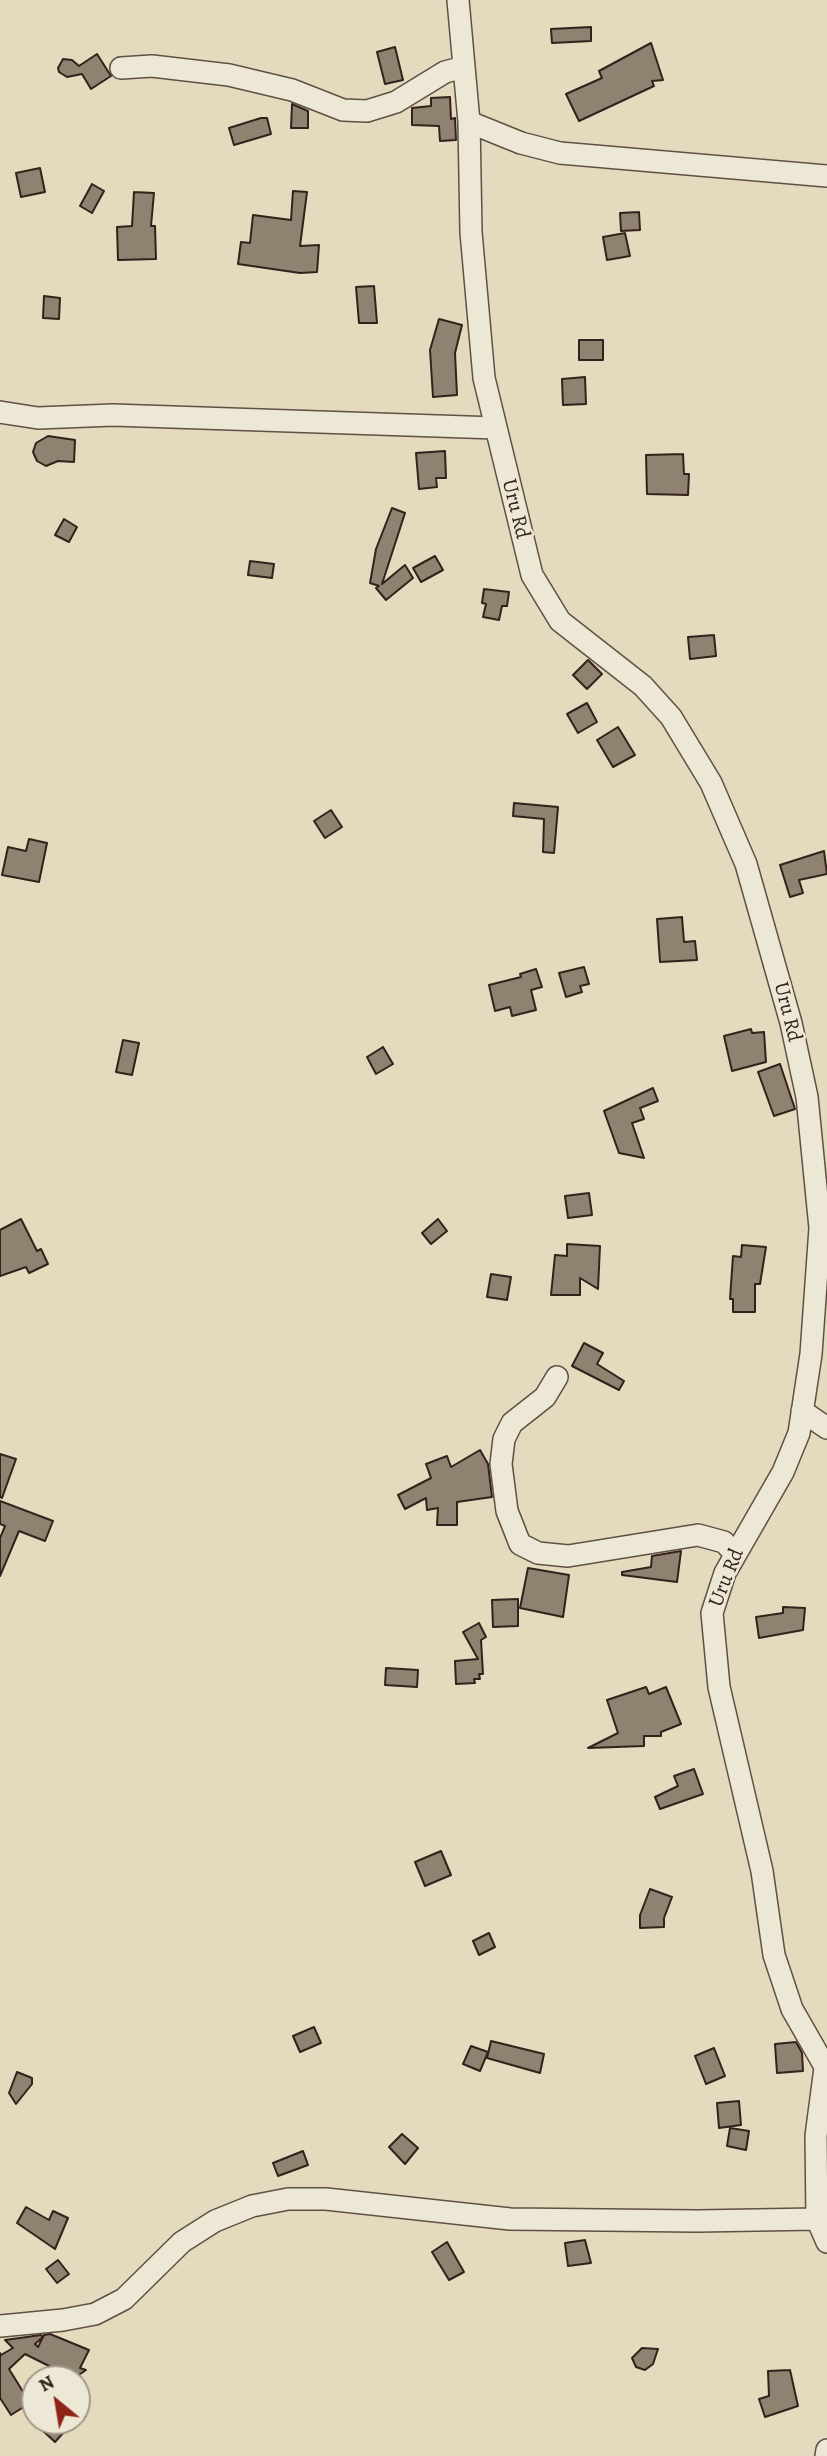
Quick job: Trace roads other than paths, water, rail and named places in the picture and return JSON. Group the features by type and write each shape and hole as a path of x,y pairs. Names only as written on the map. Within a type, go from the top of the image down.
{"street":[{"name":"Uru Rd","path":"458,0 469,122 471,232 484,378 532,575 560,621 643,686 671,717 711,783 746,864 790,1023 823,1186 817,1282 799,1433 783,1472 725,1573 712,1613 719,1686 762,1871 774,1955 792,2008 826,2069"},
{"path":"121,68 152,66 229,75 292,90 343,110 367,111 396,102 445,72 464,67"},
{"path":"469,122 521,143 560,153 827,176"},
{"path":"0,412 38,418 113,415 496,428"},
{"path":"557,1377 545,1397 512,1423 505,1439 501,1464 507,1511 520,1544 538,1553 568,1556 698,1535 724,1542 735,1555"},
{"path":"802,1411 827,1428"},
{"path":"826,2069 816,2136 817,2218 827,2242"},
{"path":"0,2326 95,2314 124,2299 182,2242 215,2221 252,2206 288,2199 326,2199 510,2219 697,2221 817,2218"},
{"path":"825,2456 827,2450"}]}
